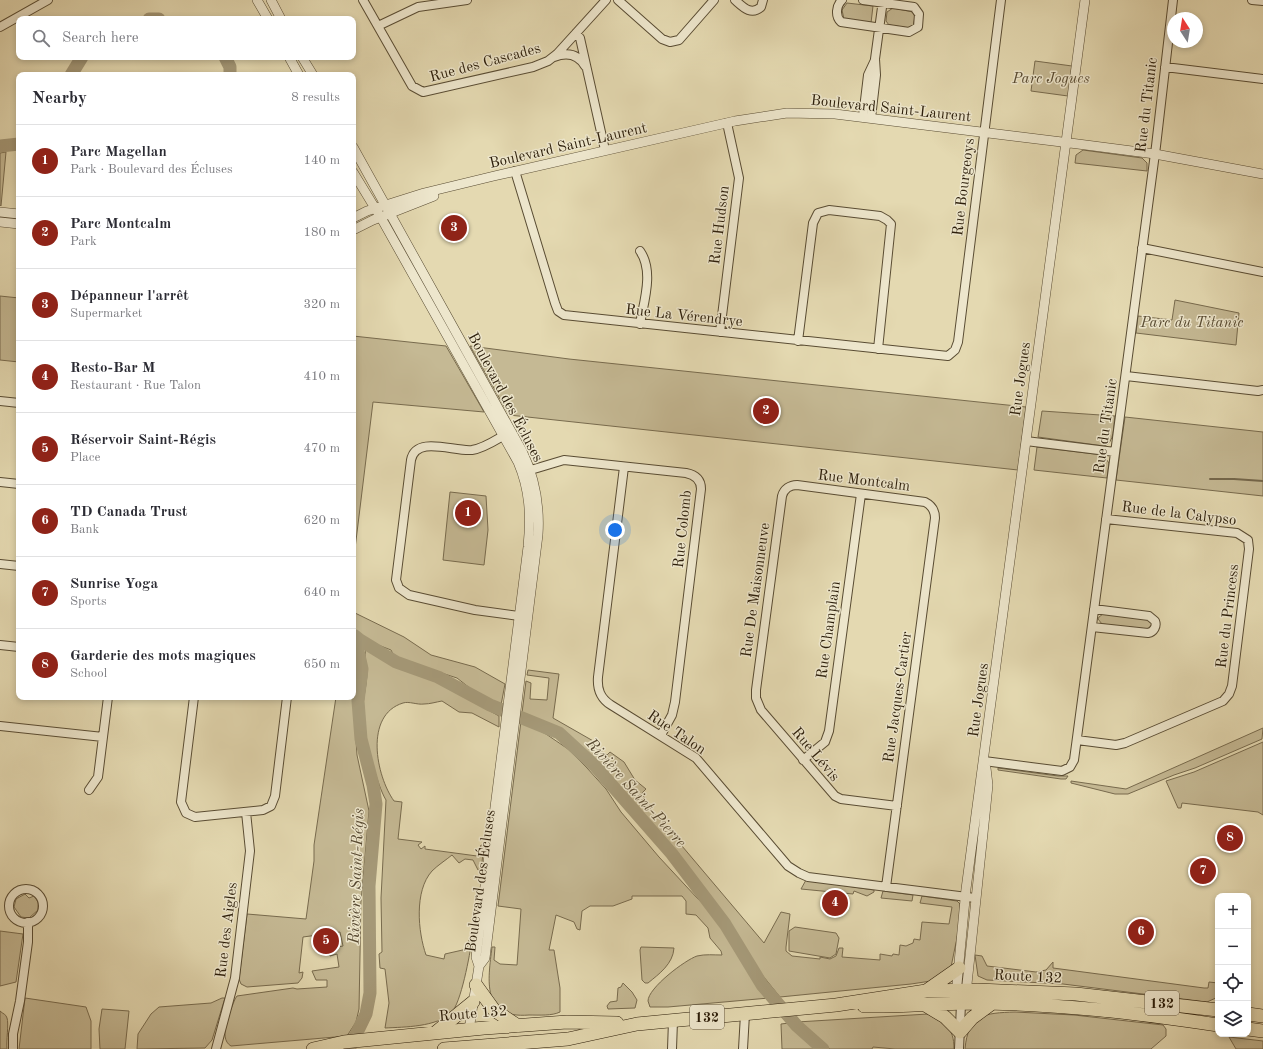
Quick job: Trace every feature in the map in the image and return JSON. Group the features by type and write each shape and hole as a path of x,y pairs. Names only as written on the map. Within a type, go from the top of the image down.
{"highway":[{"path":"926,991 959,968"},
{"path":"476,985 494,1010 518,1026"},
{"name":"Route 132","path":"313,1049 344,1042 567,1022 637,1024 673,1021 836,1005 926,991 962,990 1099,996 1215,1010"},
{"path":"435,1033 473,1002"},
{"path":"925,1005 945,1017 960,1032 972,1018 991,1004"},
{"name":"Route 132","path":"836,1005 884,1007 991,1004 1086,1008 1215,1025"},
{"path":"1251,1014 1263,1016"},
{"name":"Route 132","path":"444,1049 568,1039 637,1024"},
{"path":"1251,1029 1263,1031"}],"street":[{"path":"18,16 48,0"},
{"path":"258,0 266,16"},
{"path":"270,0 279,16"},
{"path":"363,0 378,26 418,7 466,0"},
{"name":"Rue des Cascades","path":"378,26 409,81 417,90 426,92 539,65 553,57 606,0"},
{"path":"618,0 662,39 670,42 680,40 714,0"},
{"path":"735,0 746,9 754,11 761,8 763,0"},
{"path":"842,0 838,5 837,14 841,22 909,32 915,30 919,24 920,14 916,8 883,1 864,0"},
{"name":"Rue Bourgeoys","path":"953,353 958,342 1002,0"},
{"name":"Rue Jogues","path":"962,990 959,968 965,897 1085,0"},
{"name":"Rue du Titanic","path":"984,761 1064,770 1073,764 1126,376 1155,154 1173,0"},
{"path":"1252,0 1263,2"},
{"path":"867,118 868,74 875,59 883,1"},
{"path":"0,26 16,17"},
{"path":"576,33 580,38 605,150"},
{"path":"553,57 565,54 575,56 581,61 586,69"},
{"path":"291,60 297,72"},
{"path":"304,60 310,72"},
{"path":"1165,67 1263,80"},
{"name":"Boulevard Saint-Laurent","path":"356,217 374,209 387,209 424,193 515,171 727,123 761,116 795,113 827,113 1066,142 1155,154 1263,174"},
{"name":"Rue Hudson","path":"720,332 739,178 727,123"},
{"name":"Boulevard des Écluses","path":"356,152 526,471 530,521 524,617 510,722 485,958 479,966 469,1030"},
{"name":"Rue La Vérendrye","path":"515,171 558,311 567,316 945,357 953,353"},
{"name":"Boulevard des Écluses","path":"356,177 507,434"},
{"name":"Boulevard Saint-Laurent","path":"356,229 380,217 387,209"},
{"path":"798,341 812,223 818,213 829,210 880,216 891,224 878,349"},
{"path":"0,212 16,214"},
{"path":"0,222 16,224"},
{"path":"1142,248 1263,272"},
{"path":"640,251 647,269 640,324"},
{"path":"1126,376 1260,390"},
{"path":"0,401 16,403"},
{"path":"507,434 483,447 472,450 424,446 414,452 411,460 396,580 399,588 409,596 475,610 524,617"},
{"path":"1026,440 1115,452"},
{"name":"Rue Colomb","path":"526,471 564,460 689,473 699,479 701,487 675,702 672,715 661,735"},
{"name":"Rue Talon","path":"624,467 598,677 598,687 601,696 608,703 688,752 702,764 788,866 794,871 808,876 975,898"},
{"path":"0,482 16,484"},
{"name":"Rue Montcalm","path":"788,488 797,485 925,502 934,510"},
{"name":"Rue De Maisonneuve","path":"756,698 782,496 788,488"},
{"name":"Rue Champlain","path":"803,760 825,742 829,731 861,494"},
{"name":"Rue Jacques-Cartier","path":"886,887 935,518 934,510"},
{"name":"Rue de la Calypso","path":"1106,519 1237,533 1247,538"},
{"name":"Rue du Princess","path":"1077,740 1122,744 1223,701 1228,697 1232,686 1249,549 1247,538"},
{"path":"0,564 16,566"},
{"path":"1092,627 1148,633 1153,631 1156,623 1154,618 1150,616 1094,609"},
{"path":"0,644 16,646"},
{"name":"Rue Lévis","path":"756,698 761,710 835,796 841,799 897,806"},
{"path":"89,790 98,777 108,700"},
{"path":"194,700 181,799 184,812 196,816 263,810 271,806 275,796 288,700"},
{"path":"0,726 103,737"},
{"name":"Rue Jogues","path":"961,1004 987,793 987,774 984,761"},
{"name":"Rue des Aigles","path":"216,1049 236,972 250,851 246,812"},
{"path":"24,889 30,889 37,893 43,904 40,915 28,922 16,918 10,908 12,897 24,889"},
{"path":"13,1049 13,1034 20,1000 29,935 28,922"},
{"path":"959,1049 961,1004"},
{"path":"743,1047 745,1014"},
{"path":"672,1049 673,1021"}],"green space":[{"path":"847,3 873,6 871,23 844,19 842,10"},
{"path":"893,8 913,12 915,17 913,26 909,28 889,25 886,21 887,12"},
{"name":"Parc Jogues","path":"1035,61 1072,66 1068,96 1031,91"},
{"path":"1083,150 1142,158 1147,163 1147,171 1075,163 1076,155"},
{"path":"6,152 1,206 0,153"},
{"path":"0,296 16,298 16,362 0,360"},
{"name":"Parc du Titanic","path":"1175,300 1239,313 1236,345 1136,333 1138,316 1172,320"},
{"path":"356,336 446,346 484,412 373,402 356,541"},
{"path":"470,346 569,359 1026,407 1018,470 509,415"},
{"path":"1042,411 1115,416 1112,438 1108,444 1104,446 1038,437"},
{"path":"1125,417 1263,432 1263,496 1116,480"},
{"path":"1037,447 1103,455 1109,463 1107,478 1034,470"},
{"path":"450,492 486,496 488,530 484,565 443,560"},
{"path":"356,613 404,637 431,655 475,667 505,684 501,705 480,696 457,678 395,658 391,650 373,643 356,632"},
{"path":"1103,614 1149,620 1152,624 1148,629 1102,624 1098,619"},
{"path":"368,646 401,667 429,677 499,716 499,727 472,713 459,712 442,701 428,704 403,703 391,710 383,720 378,733 377,747 382,777 394,801 402,802 398,839 422,842 418,845 421,849 425,846 425,849 477,856 481,845 484,845 481,871 478,870 473,860 465,859 459,863 452,855 432,871 426,879 422,889 419,912 421,935 426,955 444,959 445,954 467,949 469,940 472,939 462,990 455,1008 445,1018 429,1024 385,1028 389,1003 385,969 380,968 379,954 382,952 381,898 386,800 382,793 368,746 363,715 367,672 365,651"},
{"path":"528,670 559,674 553,718 595,742 592,746 607,755 610,752 624,762 635,780 646,789 642,793 649,807 764,943 781,912 790,914 786,951 792,956 820,959 820,957 830,959 836,956 839,948 843,948 842,957 880,960 880,954 892,956 893,954 899,955 900,945 906,946 913,943 914,939 920,940 922,922 949,924 952,907 920,903 922,896 957,901 960,904 959,928 951,967 931,981 780,997 759,971 728,919 710,896 666,850 608,778 568,739 522,713 526,681 531,683 530,699 547,700 549,678 527,675"},
{"path":"336,700 353,700 357,755 369,811 361,902 359,1009 356,1022 347,1036 231,1046 225,1037 225,1031 228,1017 237,996 293,988 327,987 327,980 316,980 312,971 339,967 337,954 330,956 328,952 331,948 343,946 340,932 303,937 299,973 303,972 302,978 298,983 247,987 241,984 239,979 247,914 306,919 314,861 314,845"},
{"path":"521,721 546,734 568,749 606,789 621,812 659,857 698,899 717,914 718,922 734,944 754,981 769,998 668,1007 650,1007 648,1001 654,989 668,975 684,963 697,956 722,955 721,951 710,938 708,928 696,915 686,914 686,901 682,896 632,896 632,899 613,906 590,906 582,911 580,930 577,929 574,922 556,915 549,950 554,950 560,988 560,1012 545,1015 513,1015 502,1011 495,1004 491,995 489,984 492,947 495,947 494,960 500,964 517,965 521,909 498,906"},
{"path":"1263,728 1262,739 1195,768 1128,794 1115,794 1071,783 1071,781 1126,789"},
{"path":"1263,742 1263,815 1258,812 1182,803 1181,808 1178,808 1166,781 1194,772"},
{"path":"998,768 1068,776 1066,779 1061,779 998,770"},
{"path":"806,880 874,890 874,892 867,896 854,891 853,894 801,889"},
{"path":"883,891 913,895 912,901 881,898"},
{"path":"25,894 29,898 34,896 38,902 38,910 29,918 21,917 14,907 16,899"},
{"path":"795,927 836,933 839,938 836,954 830,958 789,951 789,931"},
{"path":"0,931 23,934 16,982 0,986"},
{"path":"641,947 674,948 668,964 648,983 645,983 642,980"},
{"path":"975,955 982,956 987,966 1036,972 1046,970 1053,962 1053,968 1204,988 1208,988 1209,982 1215,983 1215,998 1207,1002 1063,984 987,980 978,976"},
{"path":"623,983 632,992 637,1000 635,1008 608,1009 607,1006 610,1002 617,1001 618,988 621,987"},
{"path":"25,998 86,1007 91,1021 91,1049 19,1049"},
{"path":"225,998 212,1040 205,1048 137,1049 138,1034 151,1014 159,1007 211,1003"},
{"path":"102,1009 129,1011 125,1049 100,1049 99,1029"},
{"path":"0,1011 8,1020 7,1049 0,1049"},
{"path":"1015,1012 1074,1015 1163,1025 1166,1029 1166,1036 1151,1049 965,1049 967,1037 974,1022 987,1015 995,1013"},
{"path":"928,1014 944,1024 950,1031 954,1042 954,1049 895,1049 873,1047 872,1049 830,1049 797,1022"},
{"path":"789,1023 803,1038 817,1049 782,1049 781,1024"},
{"path":"1229,1037 1263,1041 1263,1049 1236,1049"}],"waterway":[{"name":"Rivière Saint-Régis","path":"73,72 80,60"},
{"name":"Rivière Saint-Régis","path":"226,60 230,67 230,72"},
{"name":"Rivière Saint-Régis","path":"0,146 16,144"},
{"path":"1210,479 1263,481"},
{"name":"Rivière Saint-Régis","path":"349,1049 366,1014 370,993 369,886 376,804 373,785 361,739 358,701 362,669 358,651 360,640 356,637"},
{"name":"Rivière Saint-Pierre","path":"360,640 396,662 438,677 490,705 559,733 595,766 672,854 725,924 762,985 797,1026 823,1049"}],"place":[{"name":"Dépanneur l'arrêt","path":"454,228"},
{"name":"Parc Montcalm","path":"766,411"},
{"name":"Parc Magellan","path":"468,513"},
{"name":"Garderie des mots magiques","path":"1230,838"},
{"name":"Sunrise Yoga","path":"1203,871"},
{"name":"Resto-Bar M","path":"835,903"},
{"name":"TD Canada Trust","path":"1141,932"},
{"name":"Réservoir Saint-Régis","path":"326,941"}]}
